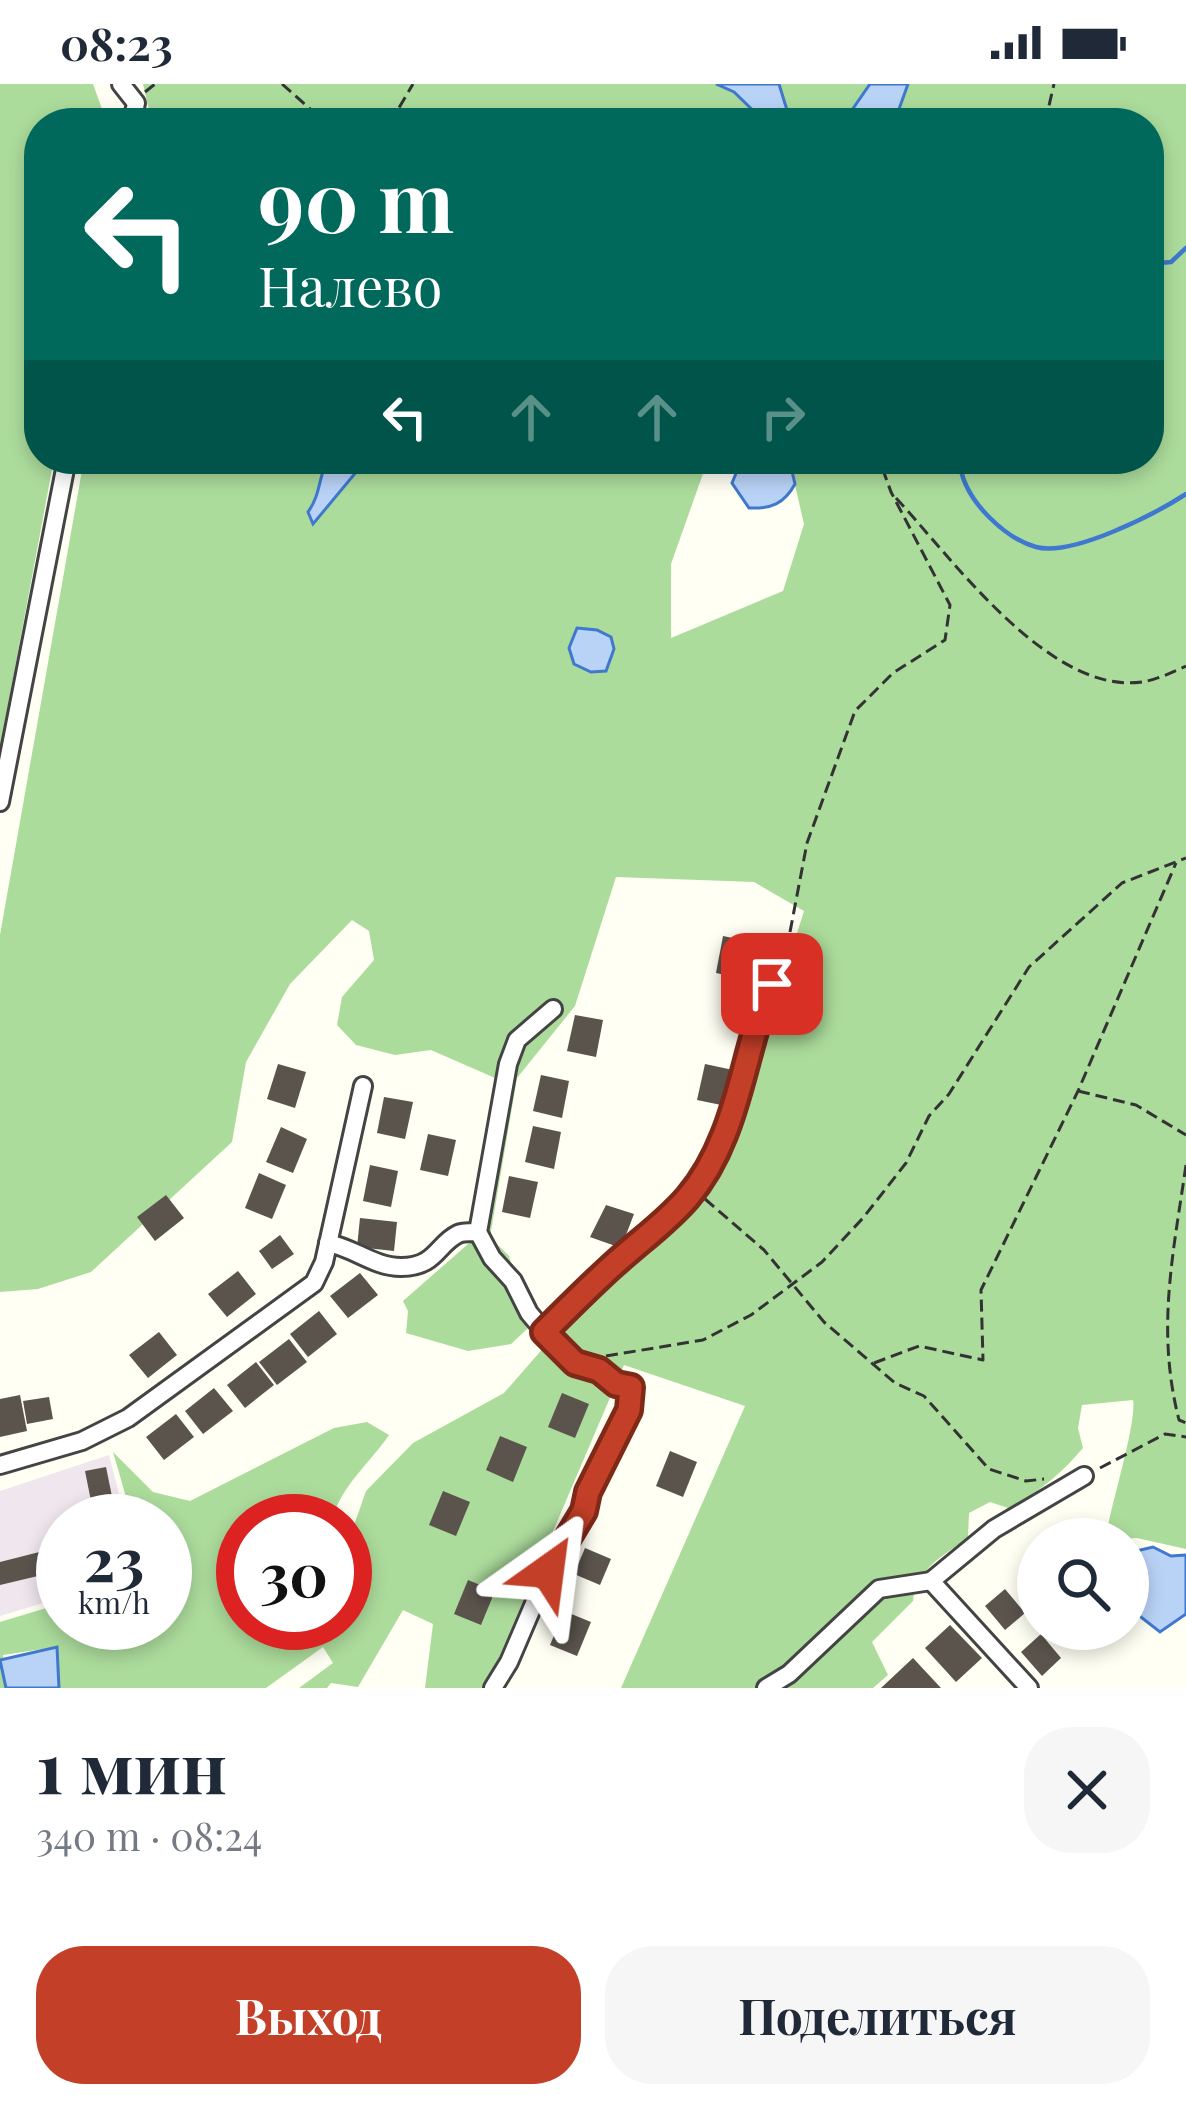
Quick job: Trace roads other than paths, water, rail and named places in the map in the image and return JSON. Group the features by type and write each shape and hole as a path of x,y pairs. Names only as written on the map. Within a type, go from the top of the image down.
{"street":[{"path":"121,84 138,94"},
{"path":"0,802 64,474"},
{"path":"544,1332 612,1266 677,1213 696,1189 724,1135 755,1021 788,947"},
{"path":"493,1688 629,1410 631,1387 575,1363 544,1332 478,1232 508,1064 517,1040 553,1009"},
{"path":"0,1465 82,1441 128,1418 314,1283 328,1243 363,1086"},
{"path":"328,1243 353,1247 376,1262 399,1267 436,1257 458,1234 478,1232"},
{"path":"766,1688 789,1674 879,1589 931,1581 994,1529 1084,1476"},
{"path":"931,1581 1028,1688"}],"water":[{"path":"716,84 779,84 786,108 751,108 734,92"},
{"path":"870,84 908,84 899,108 853,108"},
{"path":"322,474 355,474 313,524 308,512"},
{"path":"736,474 793,474 795,484 776,504 749,508 732,483"},
{"path":"577,628 611,637 614,649 606,671 591,672 574,664 569,648"},
{"path":"1149,1548 1171,1556 1186,1555 1186,1614 1160,1632 1149,1623"},
{"path":"57,1650 59,1688 6,1688 0,1660"}],"waterway":[{"path":"1164,263 1186,248"},
{"path":"963,474 983,511 1010,535 1036,547 1091,540 1186,494"}]}
